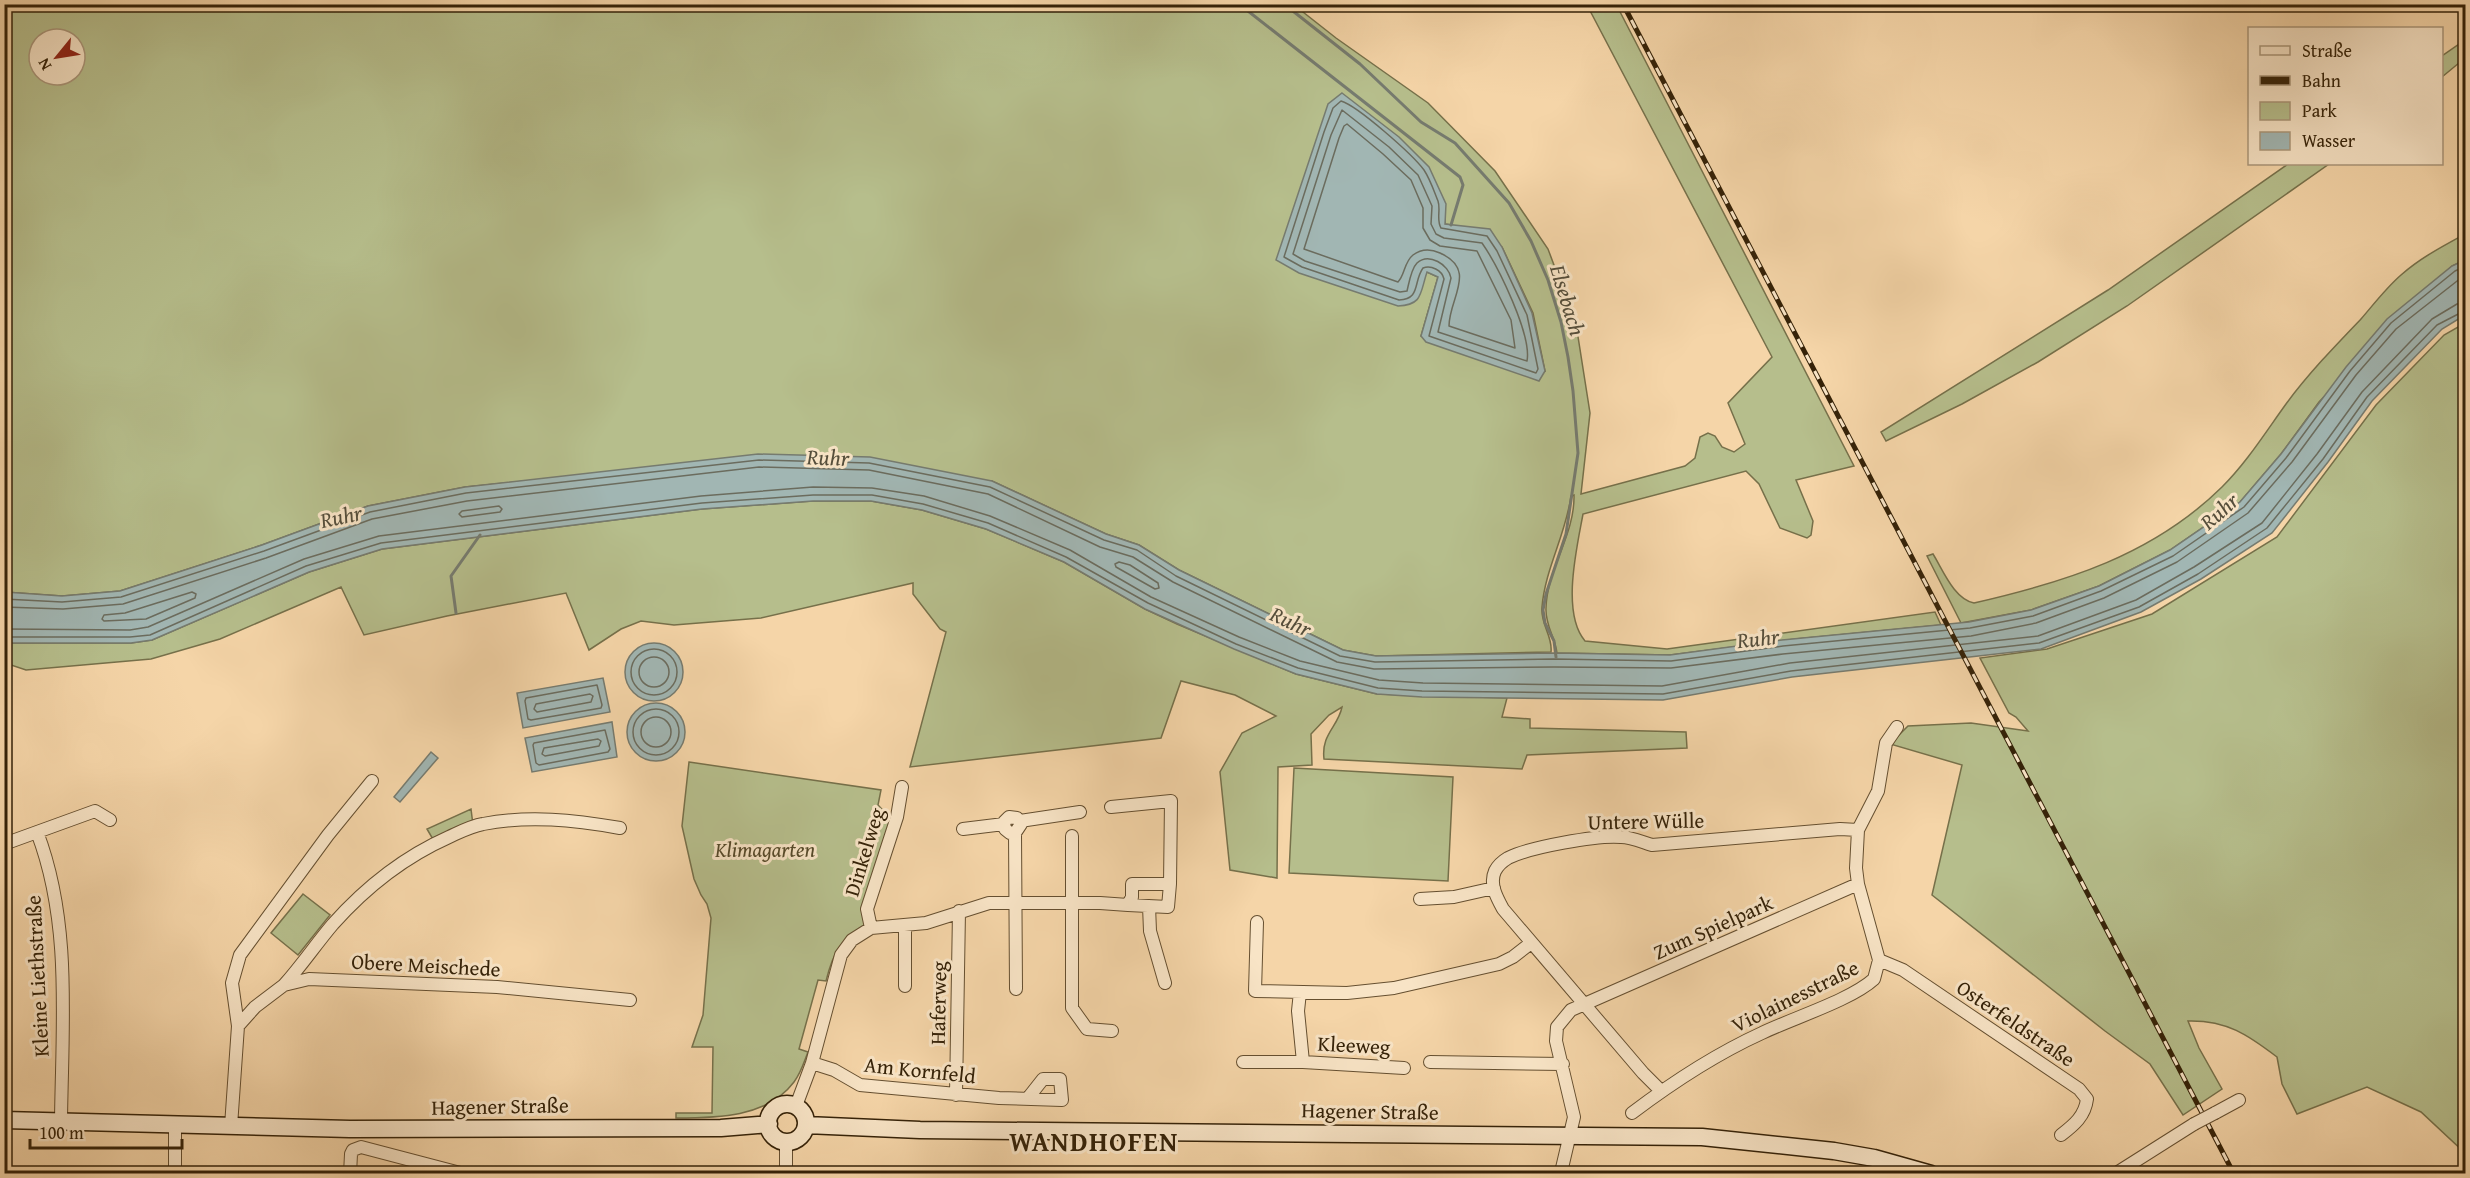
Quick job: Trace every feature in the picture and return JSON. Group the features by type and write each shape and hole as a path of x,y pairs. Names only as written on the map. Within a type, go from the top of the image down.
{"main road":[{"path":"788,1104 796,1106 804,1114 806,1125 797,1138 786,1141 772,1134 769,1124 774,1110 788,1104"},
{"name":"Hagener Straße","path":"4,1120 176,1123 350,1130 721,1128 769,1124"},
{"name":"Hagener Straße","path":"806,1125 920,1130 1702,1137 1795,1146 1874,1158 1930,1173"}],"street":[{"name":"Violainesstraße","path":"1632,1113 1661,1091 1760,1034 1870,983 1876,975 1879,960 1858,884 1856,868 1858,830 1878,791 1886,742 1897,727"},
{"path":"231,1126 238,1026 232,982 240,955 328,835 372,781"},
{"name":"Dinkelweg","path":"871,928 867,909 884,853 892,835 902,787"},
{"path":"796,1106 812,1063 840,955 852,940 871,928 926,923 989,903 1168,907 1171,801 1111,807"},
{"path":"4,844 38,835 95,811 110,820"},
{"path":"1018,827 1080,812"},
{"path":"963,829 1004,824 1011,816 1018,827 1016,989"},
{"path":"284,985 332,926 363,893 405,859 434,844 475,826 541,818 620,828"},
{"name":"Untere Wülle","path":"1494,888 1494,872 1507,858 1532,850 1603,838 1622,837 1652,845 1840,829 1858,830"},
{"name":"Kleine Liethstraße","path":"38,835 55,894 59,923 62,986 61,1121"},
{"path":"1071,836 1072,1008 1088,1029 1112,1031"},
{"path":"1128,905 1132,897 1132,884 1170,884"},
{"name":"Zum Spielpark","path":"1584,1006 1858,884"},
{"path":"1420,899 1454,897 1494,888 1503,909 1584,1006 1661,1091"},
{"path":"1149,906 1150,931 1166,983"},
{"name":"Haferweg","path":"956,1095 959,911"},
{"path":"1257,922 1255,991 1347,993 1394,988 1499,964 1513,957 1531,943"},
{"path":"905,926 905,986"},
{"name":"Osterfeldstraße","path":"1879,960 1903,970 2079,1089 2087,1099 2086,1108 2078,1122 2061,1136"},
{"name":"Obere Meischede","path":"238,1026 255,1007 284,985 309,979 496,987 630,1000"},
{"name":"Kleeweg","path":"1300,992 1299,1011 1303,1062"},
{"path":"1558,1173 1562,1168 1574,1117 1556,1041 1557,1027 1571,1010 1584,1006"},
{"name":"Kleeweg","path":"1243,1062 1303,1062 1404,1068"},
{"path":"1430,1062 1563,1064"},
{"name":"Am Kornfeld","path":"812,1063 834,1070 860,1085 956,1095 1028,1098"},
{"path":"2115,1173 2194,1124 2239,1100"},
{"path":"175,1173 176,1123"},
{"path":"786,1141 786,1173"},
{"path":"350,1173 353,1150 361,1147 464,1173"}],"green space":[{"path":"1616,4 1854,466 1796,480 1813,521 1811,535 1807,538 1780,528 1759,484 1746,471 1583,514 1577,544 1572,597 1578,629 1585,641 1667,649 1935,612 1941,625 1795,639 1670,655 1557,653 1547,620 1546,608 1551,580 1570,524 1574,495 1571,496 1544,593 1542,613 1551,652 1376,656 1343,650 1179,570 1139,545 1106,534 992,481 556,478 465,487 368,506 262,545 120,591 62,596 5,592 5,5 1294,5 1336,38 1428,103 1495,171 1548,249 1576,324 1590,413 1581,494 1685,466 1695,458 1700,437 1708,433 1715,436 1722,447 1734,452 1745,444 1728,403 1772,357 1587,5","holes":["1445,204 1445,224 1502,247 1533,313 1545,371 1421,336 1438,277 1427,272"]},
{"path":"2465,40 2465,58 2443,76 2443,55"},
{"path":"2287,165 2328,165 2127,306 2038,362 1962,404 1886,441 1881,432 2108,290"},
{"path":"2465,234 2465,260 2452,266 2319,402 2281,454 2240,502 2170,550 2099,586 2031,610 1961,623 1927,556 1933,554 1955,590 1974,603 2075,575 2107,563 2167,531 2195,511 2222,487 2248,457 2303,382 2396,280 2424,258"},
{"path":"2465,323 2465,1153 2421,1112 2367,1087 2297,1114 2282,1084 2277,1057 2236,1030 2202,1021 2188,1021 2199,1048 2222,1089 2183,1115 2150,1064 1932,895 1962,765 1890,744 1908,726 1971,723 2028,731 2016,717 2009,713 1980,658 2047,649 2152,614 2277,537 2376,405 2444,335"},
{"path":"813,501 871,501 922,510 986,529 1064,562 1145,609 1177,624 1296,674 1377,694 1507,698 1502,717 1530,719 1530,728 1686,732 1687,748 1527,755 1522,769 1324,759 1327,737 1342,707 1329,715 1311,734 1312,765 1278,767 1277,878 1230,870 1220,772 1242,733 1276,716 1235,695 1181,681 1161,738 910,767 946,632 940,629 913,594 913,583 761,618 674,625 641,621 621,629 589,650 566,593 364,635 341,587 220,639 151,659 26,670 5,663 5,643 131,643 152,640 309,572 382,549 702,509"},
{"name":"Klimagarten","path":"689,762 881,790 878,805 893,821 864,927 838,949 826,981 818,980 799,1049 808,1052 794,1082 770,1103 740,1114 676,1118 676,1113 712,1113 713,1047 692,1047 703,1015 711,918 707,904 694,879 682,826"},
{"path":"1294,768 1453,777 1448,881 1289,873"},
{"path":"471,809 473,825 434,841 427,829"},
{"path":"303,894 330,915 298,955 271,933"}],"water":[{"path":"1342,93 1399,137 1429,167 1446,204 1445,224 1490,229 1502,247 1532,313 1545,371 1539,381 1426,342 1421,336 1438,277 1427,272 1416,300 1398,306 1299,273 1276,260 1328,104"},
{"name":"Ruhr","path":"2465,260 2465,315 2442,329 2372,401 2272,533 2201,579 2141,612 2041,649 1792,677 1663,700 1422,697 1377,694 1296,674 1234,649 1145,609 1064,562 986,529 922,510 871,501 813,501 702,509 382,549 309,572 152,640 131,643 5,643 5,592 62,596 120,591 262,545 368,506 465,487 758,454 870,457 992,481 1106,534 1139,545 1179,570 1343,650 1376,656 1554,653 1670,655 1782,640 1969,622 2031,610 2099,586 2170,550 2240,502 2281,454 2346,367 2387,319 2452,266"},
{"path":"654,643 665,645 678,656 683,672 681,683 670,696 654,701 643,699 630,688 625,672 627,661 638,648"},
{"path":"603,678 610,712 523,728 517,693"},
{"path":"656,703 667,705 680,716 685,732 683,743 672,756 656,761 645,759 632,748 627,732 629,721 640,708"},
{"path":"612,722 617,757 532,772 525,738"},
{"path":"431,752 438,758 400,802 394,797"}],"waterway":[{"path":"1239,4 1460,177 1463,185 1451,225"},
{"name":"Elsebach","path":"1284,4 1360,64 1421,122 1455,143 1509,203 1531,241 1548,280 1561,322 1568,357 1578,453 1566,534 1543,610 1545,623 1554,641 1556,657"},
{"path":"2457,4 2466,13"},
{"path":"456,613 451,576 480,535"}],"railway":[{"path":"1623,4 2234,1174"}],"district":[{"name":"WANDHOFEN","path":"1094,1141"}]}
